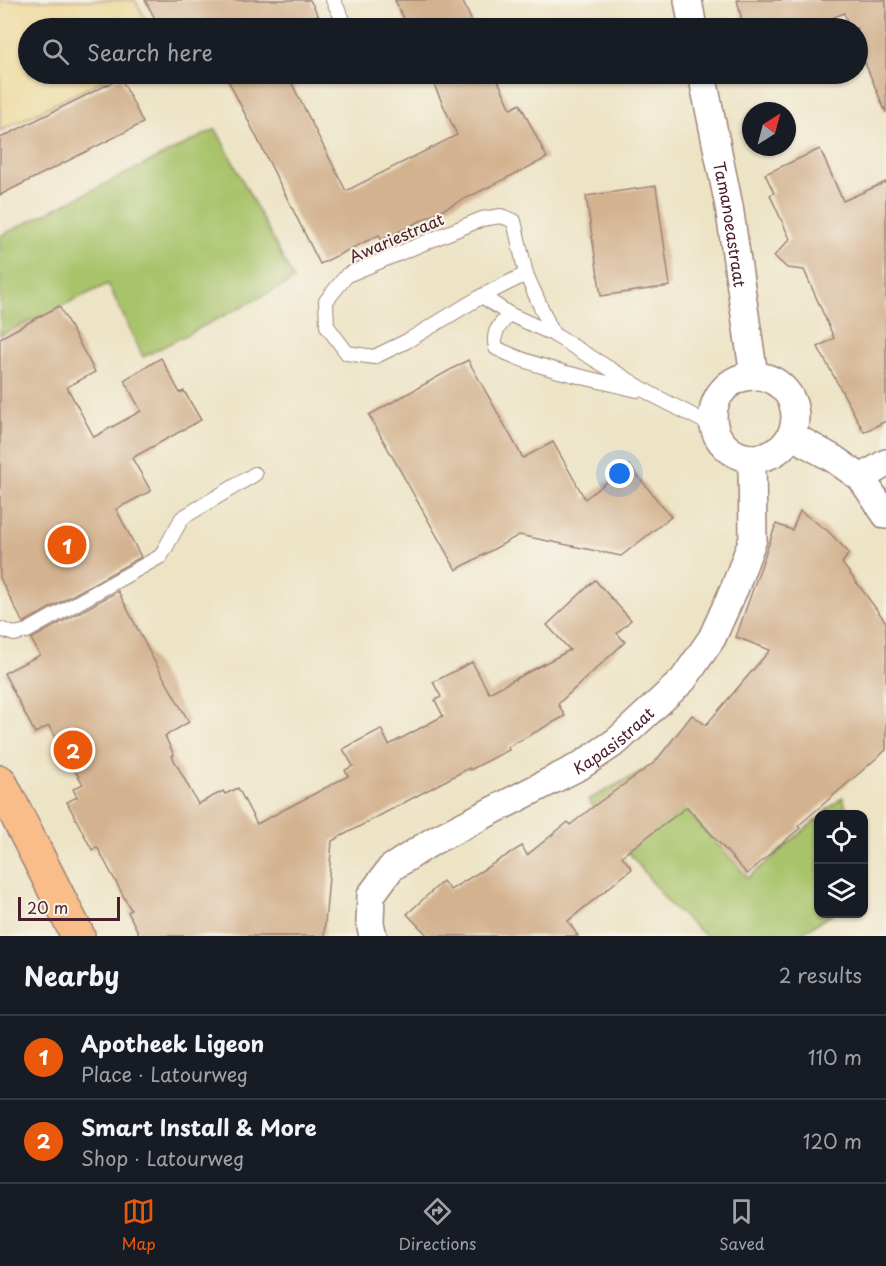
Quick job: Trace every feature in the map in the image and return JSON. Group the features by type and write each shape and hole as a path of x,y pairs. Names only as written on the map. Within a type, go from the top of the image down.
{"main road":[{"path":"0,782 78,936"}],"street":[{"path":"688,0 691,18"},
{"name":"Tamanoeastraat","path":"704,84 729,206 754,376"},
{"path":"754,376 769,378 780,385 789,396 794,408 795,423 790,435 783,446 767,456 752,458 739,455 727,448 713,426 714,407 724,388 732,381 754,376"},
{"path":"790,435 834,459 861,478 886,515"},
{"name":"Kapasistraat","path":"373,936 370,923 371,895 391,868 434,841 580,766 617,741 683,680 712,638 753,539 752,458"},
{"path":"861,478 886,464"}],"lane":[{"path":"333,0 342,18"},
{"name":"Awariestraat","path":"482,296 374,357 347,353 327,326 326,301 347,275 482,219 501,216 514,221 526,274 553,334"},
{"path":"526,274 482,296 509,314 553,334 651,393 713,426"},
{"path":"509,314 497,328 494,337 496,348 512,356 556,370 651,393"},
{"path":"0,629 14,634 27,631 161,556 182,518 255,474"}],"green space":[{"path":"216,129 294,280 143,357 108,284 0,335 0,236"},
{"path":"648,768 748,878 814,821 814,918 826,918 796,936 706,936 670,905 588,800"},
{"path":"843,797 847,810 827,810"}],"sand":[{"path":"0,0 135,0 145,18 18,18 18,84 96,84 0,131"}],"building":[{"path":"145,0 310,0 320,18 155,18"},
{"path":"395,0 462,0 470,18 403,18"},
{"path":"737,0 886,0 886,113 868,70 868,18 846,18 844,13 832,18 742,18"},
{"path":"109,84 124,84 143,123 0,195 0,138"},
{"path":"230,84 292,84 346,191 457,135 434,84 500,84 511,109 520,104 547,158 382,240 379,235 320,264"},
{"path":"820,149 843,201 886,182 886,421 864,432 818,347 834,338 804,270 787,268 774,256 790,239 770,195 774,193 765,174"},
{"path":"656,186 670,286 601,296 586,196"},
{"path":"59,306 95,372 67,387 94,437 141,411 124,380 161,358 180,393 184,391 201,420 132,458 151,491 116,509 141,557 23,623 0,578 0,338"},
{"path":"468,360 523,458 553,442 585,499 629,465 671,517 621,556 519,535 456,570 369,415"},
{"path":"800,511 828,531 849,553 842,563 886,622 886,750 814,810 798,826 800,828 747,874 687,807 622,856 632,869 568,921 578,936 428,936 407,914 443,881 450,890 522,846 527,855 568,822 570,825 655,762 692,715 706,725 770,650 736,637 776,524 792,530"},
{"path":"595,580 631,620 617,633 625,642 558,704 565,716 508,747 509,750 470,770 469,768 332,841 324,936 140,936 128,912 131,910 97,847 92,850 67,802 77,797 73,789 83,784 49,726 35,733 4,673 40,655 31,639 118,591 189,722 165,736 174,755 172,756 198,804 223,791 225,794 238,788 257,824 348,776 345,770 353,766 343,749 381,729 389,745 443,716 435,700 441,697 433,682 472,662 489,693 570,650 547,625"}],"place":[{"name":"Apotheek Ligeon","path":"67,545"},
{"name":"Smart Install & More","path":"73,750"}]}
